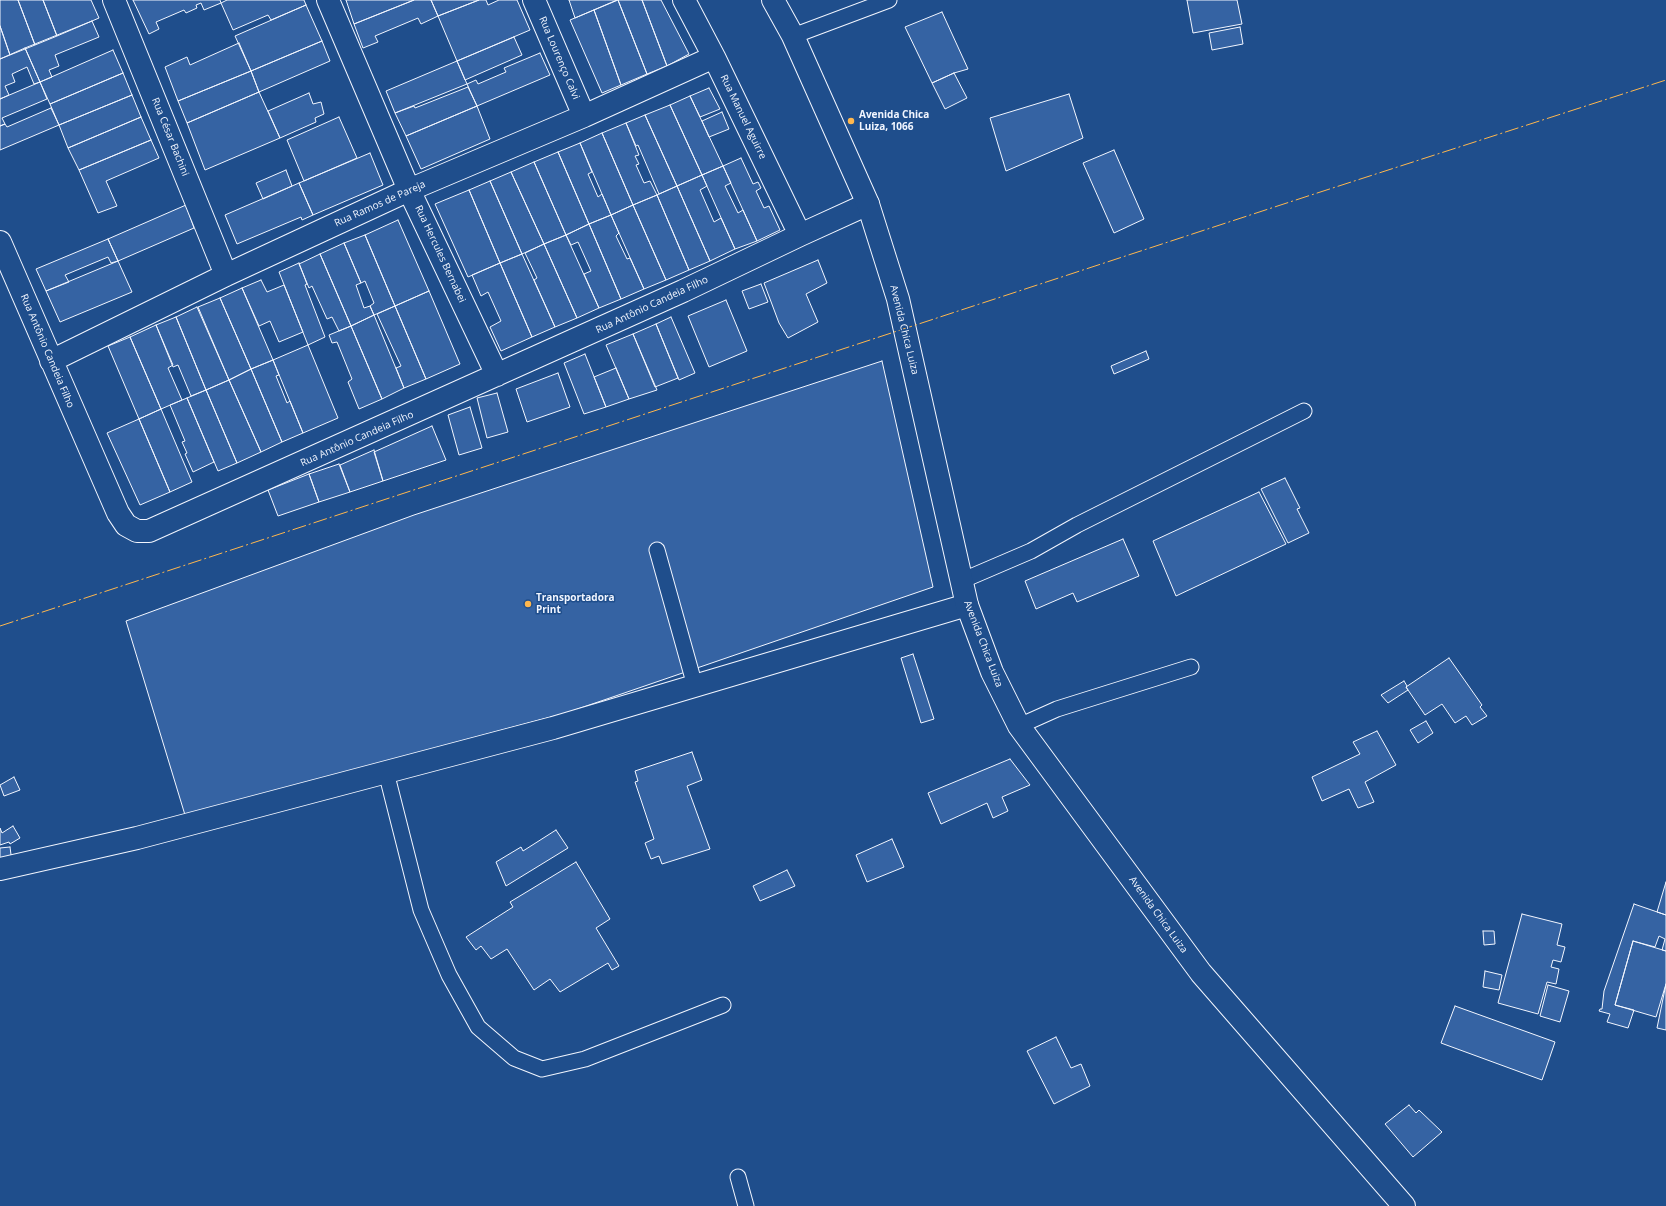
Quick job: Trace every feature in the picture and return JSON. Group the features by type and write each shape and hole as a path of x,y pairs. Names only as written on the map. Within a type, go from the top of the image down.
{"street":[{"name":"Rua César Bachini","path":"114,0 226,275"},
{"name":"Rua Hercules Bernabei","path":"328,0 409,190 498,375"},
{"name":"Rua Lourenço Calvi","path":"534,0 584,116"},
{"name":"Rua Manuel Aguirre","path":"684,0 714,57 800,235"},
{"name":"Avenida Chica Luiza","path":"773,0 793,36 868,204 898,299 967,605 992,672 1019,726 1201,973 1404,1206"},
{"name":"Rua Ramos de Pareja","path":"51,361 226,275 409,190 584,116 714,57"},
{"name":"Rua Antônio Candeia Filho","path":"0,242 118,513 126,525 137,531 149,531 683,291 868,204"},
{"path":"0,869 137,838 553,728 967,605"}],"lane":[{"path":"793,36 889,0"},
{"path":"961,581 1031,551 1077,525 1304,410"},
{"path":"657,550 695,686"},
{"path":"1019,726 1056,709 1191,667"},
{"path":"386,772 421,910 449,974 478,1027 514,1058 542,1069 586,1059 723,1005"},
{"path":"738,1176 746,1206"}],"building":[{"path":"0,0 18,0 35,45 10,55 0,26"},
{"path":"18,0 43,0 57,36 35,45"},
{"path":"43,0 91,0 99,18 57,36"},
{"path":"133,0 220,0 221,3 204,10 201,3 196,5 197,8 186,13 184,10 156,22 159,29 149,34"},
{"path":"227,0 304,0 306,5 271,20 268,15 233,30 221,3"},
{"path":"346,0 414,0 354,24"},
{"path":"414,0 431,0 438,16 421,24 418,18 375,36 378,42 363,48 354,24"},
{"path":"431,0 479,0 438,16"},
{"path":"479,0 486,0 488,5 499,0 517,0 530,30 457,61 438,16"},
{"path":"569,0 617,0 575,18"},
{"path":"618,0 647,74 621,85 594,10"},
{"path":"618,0 642,0 667,66 647,74"},
{"path":"642,0 661,0 689,54 667,66"},
{"path":"1187,0 1237,0 1242,24 1193,33"},
{"path":"306,5 322,41 251,71 235,36"},
{"path":"594,10 621,85 602,93 570,20"},
{"path":"942,12 968,69 954,73 932,83 905,27"},
{"path":"92,21 99,37 55,55 59,66 49,70 52,77 40,82 25,48"},
{"path":"0,26 10,55 0,59"},
{"path":"1240,27 1243,44 1212,50 1209,33"},
{"path":"514,37 522,55 465,80 457,61"},
{"path":"322,41 330,61 259,92 251,71"},
{"path":"239,43 251,71 178,101 165,67 187,57 190,65"},
{"path":"25,48 40,82 34,84 27,67 12,74 15,82 5,86 9,95 0,99 0,59"},
{"path":"113,50 123,73 50,104 40,82"},
{"path":"540,53 550,75 477,106 467,84 476,80 478,84 506,72 504,68"},
{"path":"457,61 467,84 395,113 386,91"},
{"path":"251,71 259,92 187,123 178,101"},
{"path":"123,73 132,95 59,125 50,104"},
{"path":"954,73 967,98 945,109 932,83"},
{"path":"40,82 47,99 2,118 5,124 0,126 0,99"},
{"path":"468,87 477,106 406,136 395,113 414,106 415,108"},
{"path":"709,88 720,109 700,117 690,96"},
{"path":"259,92 280,138 205,170 187,123"},
{"path":"309,93 313,104 321,102 324,114 315,118 316,122 280,138 268,111"},
{"path":"1069,94 1083,138 1006,171 990,118"},
{"path":"132,95 141,117 68,148 59,125"},
{"path":"690,96 723,166 702,175 670,105"},
{"path":"670,105 702,175 677,186 645,115"},
{"path":"477,106 490,139 421,169 406,136"},
{"path":"51,108 59,125 0,150 0,126 5,124 7,127"},
{"path":"722,112 729,129 709,137 702,121"},
{"path":"645,115 677,186 659,194 638,145 636,146 626,123"},
{"path":"141,117 151,140 79,170 68,148"},
{"path":"339,117 357,158 304,181 287,140"},
{"path":"626,123 639,155 635,156 639,164 636,165 644,183 650,181 657,195 633,205 602,133"},
{"path":"602,133 633,205 611,215 580,143"},
{"path":"151,140 159,158 106,181 117,206 98,213 79,170"},
{"path":"580,143 592,172 588,174 598,197 602,194 611,215 589,224 558,152"},
{"path":"1114,150 1144,219 1114,233 1083,163"},
{"path":"558,152 589,224 566,235 534,162"},
{"path":"370,153 383,185 313,215 299,183"},
{"path":"741,158 753,184 758,182 761,188 756,191 764,208 769,206 780,230 757,241 723,166"},
{"path":"534,162 566,235 544,244 511,172"},
{"path":"723,166 731,183 725,186 738,213 743,210 757,241 735,249 702,175"},
{"path":"286,170 292,186 263,199 256,183"},
{"path":"511,172 544,244 522,254 490,181"},
{"path":"702,175 707,186 700,190 714,222 721,218 735,249 710,261 677,186"},
{"path":"490,181 522,254 500,263 469,190"},
{"path":"299,183 313,215 302,220 301,217 237,244 225,215"},
{"path":"677,186 710,261 689,270 657,195"},
{"path":"469,190 500,263 468,277 435,204"},
{"path":"657,195 689,270 666,280 633,205"},
{"path":"186,205 194,228 118,261 108,239"},
{"path":"633,205 666,280 644,289 611,215"},
{"path":"611,215 619,233 616,236 627,259 630,258 644,289 621,299 589,224"},
{"path":"398,220 429,291 395,306 365,235"},
{"path":"589,224 621,299 599,308 584,274 591,271 578,242 571,245 566,235"},
{"path":"365,235 395,306 374,315 370,306 374,303 365,281 361,283 344,243"},
{"path":"566,235 599,308 577,318 544,244"},
{"path":"108,239 118,261 111,263 108,257 65,275 69,282 46,291 36,269"},
{"path":"344,243 361,283 356,285 364,308 370,306 374,315 351,326 320,254"},
{"path":"544,244 577,318 555,327 534,280 537,278 525,253"},
{"path":"320,254 351,326 339,331 332,317 327,319 312,286 309,288 299,264"},
{"path":"522,254 555,327 532,337 500,263"},
{"path":"818,260 827,283 806,294 818,322 788,338 779,323 764,283"},
{"path":"118,261 132,292 60,322 46,291"},
{"path":"299,263 307,284 305,285 325,337 308,345 279,272"},
{"path":"500,263 532,337 501,351 490,327 501,321 488,292 481,296 472,275"},
{"path":"261,280 267,292 284,285 303,332 279,342 270,321 259,326 242,288"},
{"path":"761,284 768,302 749,309 742,291"},
{"path":"242,288 273,360 251,369 220,298"},
{"path":"429,291 460,364 426,379 395,306"},
{"path":"220,298 251,369 229,380 198,307"},
{"path":"726,300 747,351 709,367 688,316"},
{"path":"395,306 426,379 404,388 396,368 401,366 377,314"},
{"path":"197,307 229,380 206,390 176,317"},
{"path":"374,315 404,388 382,399 351,326"},
{"path":"176,317 206,390 191,396 178,365 173,367 156,325"},
{"path":"671,317 695,373 679,380 656,324"},
{"path":"656,324 678,378 655,387 633,334"},
{"path":"156,325 173,365 168,368 182,400 161,409 130,337"},
{"path":"351,326 382,399 359,409 348,382 352,379 337,342 332,343 329,335"},
{"path":"633,334 657,390 629,399 606,345"},
{"path":"130,337 161,409 139,419 108,346"},
{"path":"308,345 338,418 303,433 273,360"},
{"path":"1146,351 1149,359 1114,374 1111,366"},
{"path":"585,354 606,407 584,414 564,363"},
{"path":"273,360 279,375 276,376 287,403 290,401 303,433 282,442 251,369"},
{"name":"Transportadora Print","path":"882,361 933,587 566,713 185,815 126,621 414,515"},
{"path":"616,368 629,399 606,407 594,377"},
{"path":"251,369 282,442 261,452 229,380"},
{"path":"558,373 570,407 527,422 516,389"},
{"path":"229,380 261,452 237,463 206,390"},
{"path":"206,390 237,463 218,471 187,398"},
{"path":"497,393 508,432 487,438 477,398"},
{"path":"187,398 214,462 193,472 185,454 187,453 182,442 185,441 170,405"},
{"path":"470,407 482,448 459,455 448,415"},
{"path":"161,409 192,482 170,492 139,419"},
{"path":"139,419 170,492 140,505 107,433"},
{"path":"432,426 446,460 383,481 374,452"},
{"path":"374,450 383,481 350,492 340,465"},
{"path":"339,464 350,492 319,502 309,474"},
{"path":"309,474 319,502 278,516 268,490"},
{"path":"1285,478 1300,508 1297,509 1309,533 1288,543 1261,489"},
{"path":"1259,492 1286,544 1176,596 1153,541"},
{"path":"1123,539 1139,576 1077,602 1073,593 1036,609 1025,581"},
{"path":"913,654 934,719 921,723 901,658"},
{"path":"1449,658 1482,705 1480,707 1487,716 1472,725 1466,716 1455,723 1442,704 1425,715 1406,687"},
{"path":"1404,681 1408,690 1388,703 1381,695"},
{"path":"1426,721 1433,733 1418,743 1410,730"},
{"path":"1377,731 1396,765 1365,782 1374,802 1358,808 1349,789 1322,801 1312,777 1360,754 1353,742"},
{"path":"692,752 702,780 687,786 710,849 662,864 659,856 651,859 645,843 654,839 635,782 638,781 635,771"},
{"path":"1010,759 1030,785 1002,797 1008,811 993,818 987,803 941,824 928,793"},
{"path":"14,777 20,790 4,796 0,785"},
{"path":"13,826 20,838 10,844 9,842 0,845 0,828 2,833"},
{"path":"556,830 568,848 506,886 496,862 521,847 523,851"},
{"path":"892,839 904,867 867,882 856,855"},
{"path":"10,847 12,862 0,862 0,848"},
{"path":"576,862 610,919 596,928 619,966 612,970 608,963 560,992 550,979 534,990 507,949 491,959 481,946 476,950 466,937 513,907 510,902"},
{"path":"787,870 795,886 760,901 753,886"},
{"path":"1666,882 1666,915 1657,912"},
{"path":"1634,904 1666,915 1666,951 1662,950 1665,939 1659,936 1655,947 1633,941 1615,1005 1634,1010 1628,1028 1607,1022 1610,1014 1599,1011 1602,1009 1604,991"},
{"path":"1522,914 1562,924 1557,945 1565,947 1561,962 1553,960 1551,967 1559,969 1556,984 1547,982 1538,1014 1498,1003"},
{"path":"1483,931 1494,931 1495,944 1484,945"},
{"path":"1633,941 1666,951 1666,984 1656,1017 1615,1005"},
{"path":"1485,971 1502,975 1499,990 1483,987"},
{"path":"1666,984 1666,1030 1657,1028"},
{"path":"1548,985 1569,991 1560,1022 1540,1016"},
{"path":"1455,1006 1555,1042 1542,1080 1441,1043"},
{"path":"1056,1037 1071,1068 1081,1064 1090,1086 1054,1104 1027,1051"},
{"path":"1409,1105 1416,1113 1419,1110 1442,1132 1413,1157 1385,1124"}],"power":[{"path":"0,626 1308,196 1666,80"}],"place":[{"name":"Avenida Chica Luiza, 1066","path":"851,121"},
{"name":"Transportadora Print","path":"528,604"}]}
